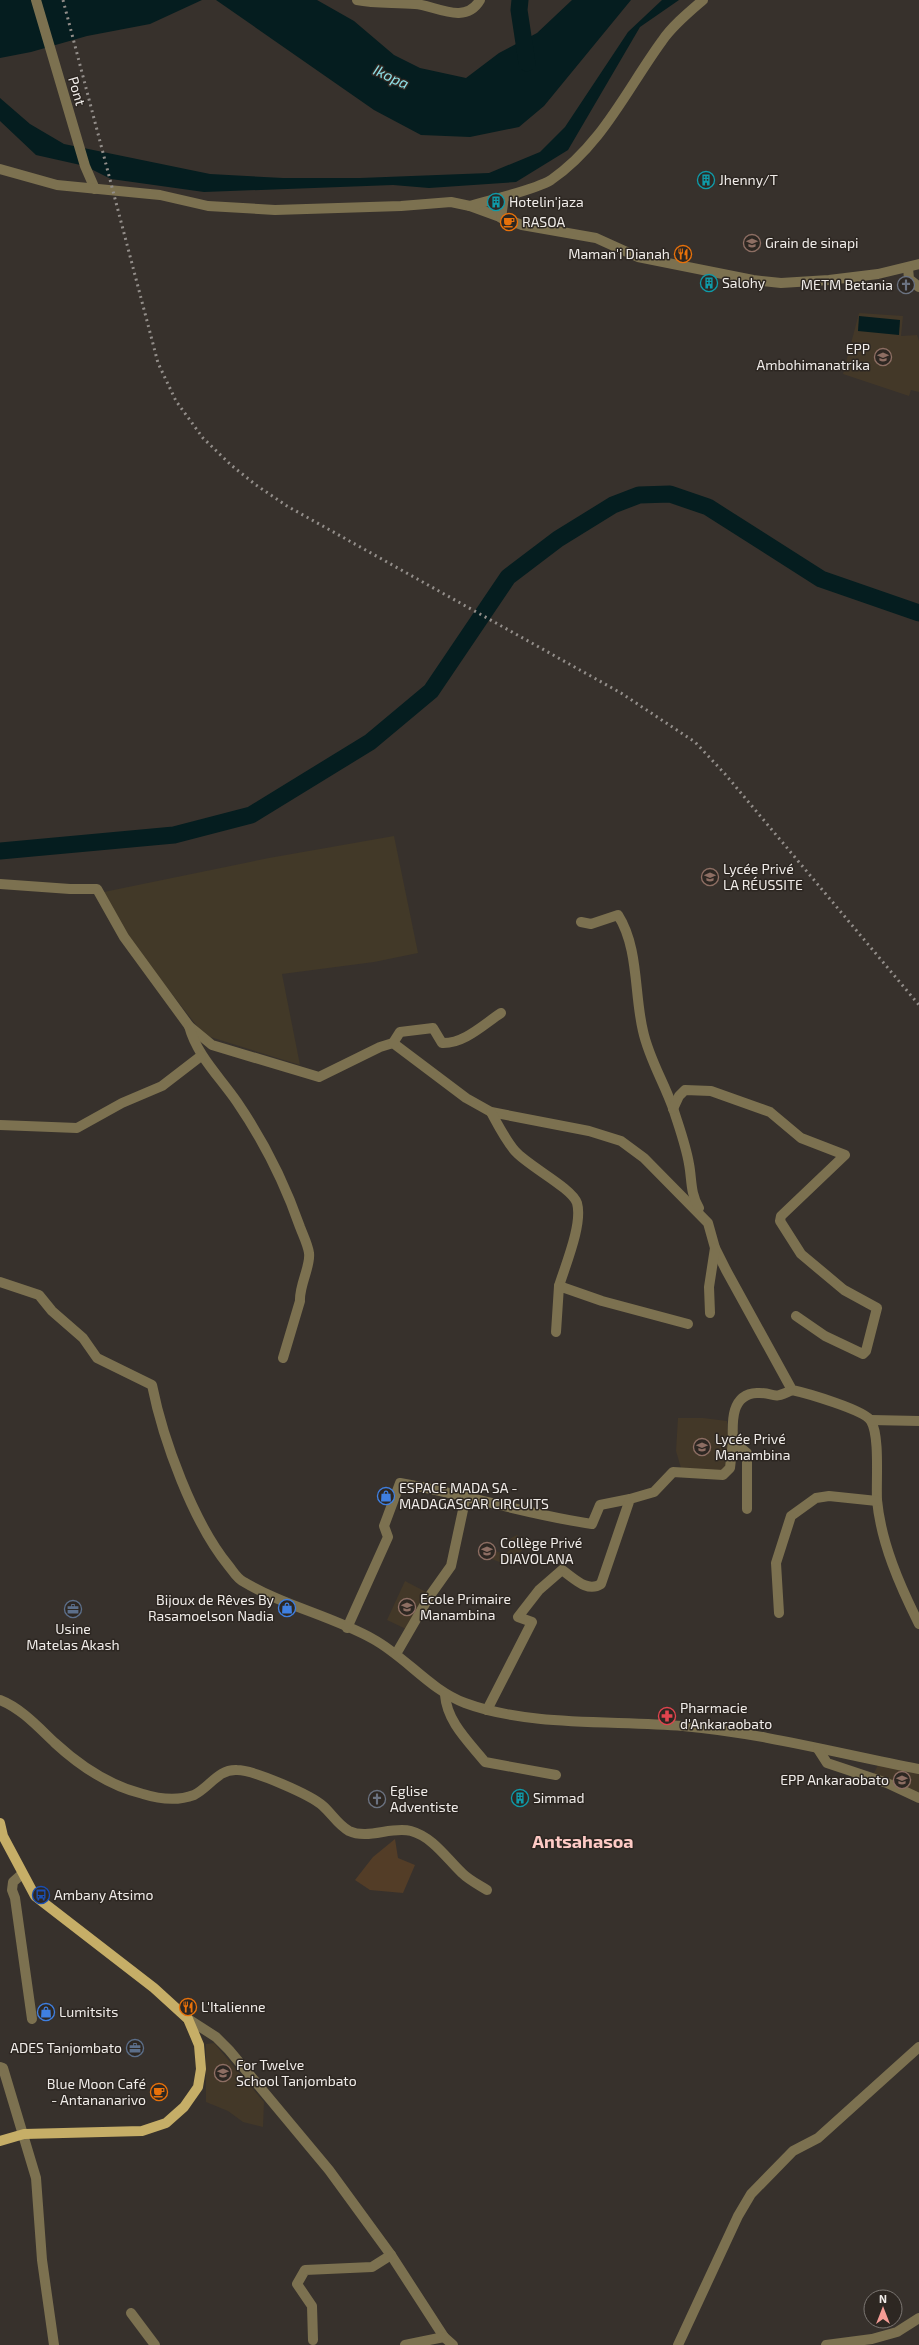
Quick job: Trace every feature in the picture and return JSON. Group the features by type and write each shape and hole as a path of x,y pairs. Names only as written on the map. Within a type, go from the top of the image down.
{"main road":[{"path":"0,1823 3,1836 35,1896 154,1988 188,2019 199,2045 202,2069 198,2086 184,2107 166,2123 142,2131 24,2134 0,2141"}],"street":[{"name":"Pont","path":"36,0 84,166 95,189"},
{"path":"357,0 379,3 416,4 449,13 469,9 480,0"},
{"path":"470,206 504,197 550,180 581,154 604,127 663,39 703,0"},
{"path":"0,169 57,185 160,195 208,206 268,209 401,206 451,202 470,206 522,225 596,238 638,257 753,280 781,283 829,280 878,274 908,268 919,264"},
{"path":"501,218 504,197"},
{"path":"908,268 909,279 919,287"},
{"path":"0,884 70,889 96,889 124,937 189,1026 212,1045 319,1077 380,1047 393,1043 400,1032 433,1028 442,1043 451,1044 468,1036 501,1013"},
{"path":"581,922 591,924 618,915 622,922 629,944 642,1030 649,1054 673,1109 689,1163 694,1200 708,1223 715,1248 792,1390"},
{"path":"189,1026 193,1042 201,1056 238,1103 270,1159 293,1207 309,1254 299,1293 300,1300 283,1358"},
{"path":"393,1043 466,1098 491,1112 589,1131 621,1141 649,1164 708,1223"},
{"path":"0,1125 77,1128 104,1115 122,1103 162,1086 201,1056"},
{"path":"673,1109 679,1096 685,1090 711,1091 770,1112 801,1138 845,1154 781,1216 780,1221 801,1254 844,1290 877,1308 866,1351 863,1354 825,1336 796,1316"},
{"path":"491,1112 516,1152 551,1180 567,1189 577,1203 578,1219 559,1286 556,1332"},
{"path":"710,1313 709,1286 715,1248"},
{"path":"0,1282 39,1295 52,1311 83,1338 97,1358 152,1385 158,1416 197,1517 222,1558 241,1581 372,1638 396,1654 445,1695 487,1710 527,1718 685,1726 735,1732 919,1769"},
{"path":"559,1286 602,1301 688,1324"},
{"path":"347,1628 388,1537 384,1526 400,1483 466,1496 534,1513 592,1524 600,1505 654,1492 673,1472 724,1475 730,1468 735,1407 743,1397 757,1393 777,1397 792,1390 812,1394 862,1414 871,1420 919,1421"},
{"path":"871,1420 875,1432 877,1501 888,1548 901,1588 919,1624"},
{"path":"733,1441 747,1453 747,1509"},
{"path":"396,1654 429,1597 451,1566 466,1496"},
{"path":"779,1614 776,1563 791,1516 816,1498 829,1496 877,1501"},
{"path":"487,1710 532,1622 518,1616 539,1590 562,1570 587,1587 595,1588 601,1584 630,1499"},
{"path":"445,1695 446,1708 450,1717 485,1762 556,1775"},
{"path":"0,1700 34,1723 74,1759 119,1786 143,1795 170,1799 194,1795 223,1772 236,1770 249,1771 311,1798 323,1806 342,1826 358,1835 398,1829 413,1832 432,1842 463,1874 487,1890"},
{"path":"818,1749 826,1763 887,1783 919,1798"},
{"path":"22,1874 13,1882 12,1890 15,1898 32,2019"},
{"path":"188,2019 216,2037 229,2050 329,2170 391,2255 444,2337 452,2345"},
{"path":"678,2345 738,2216 751,2194 794,2151 818,2138 919,2047"},
{"path":"0,2068 3,2068 36,2178 42,2260 54,2345"},
{"path":"313,2340 312,2306 297,2284 305,2270 372,2267 391,2255"},
{"path":"131,2313 155,2345"},
{"path":"826,2345 872,2339 896,2332 919,2318"},
{"path":"405,2345 444,2337"}],"shaded area":[{"name":"EPP Ambohimanatrika","path":"859,313 903,316 901,336 917,335 919,341 919,392 911,390 909,396 843,374"},
{"path":"394,836 418,953 374,962 282,974 300,1065 204,1035 124,933 99,893 269,858"},
{"name":"Lycée Privé Manambina","path":"678,1418 703,1418 727,1421 729,1444 726,1468 723,1471 681,1468 676,1451"},
{"name":"Collège Privé DIAVOLANA","path":"517,1535 527,1545 510,1563 505,1564 478,1554 480,1547 505,1554 511,1549 507,1545 511,1538"},
{"name":"Ecole Primaire Manambina","path":"405,1581 428,1593 406,1629 387,1620"},
{"name":"EPP Ankaraobato","path":"878,1765 919,1773 919,1797 873,1775"},
{"path":"395,1839 398,1858 415,1865 403,1893 370,1890 355,1880 373,1857"},
{"name":"For Twelve School Tanjombato","path":"214,2043 264,2102 263,2127 243,2122 228,2111 206,2102 206,2044"}],"water":[{"path":"0,0 202,0 150,24 87,36 31,52 0,58"},
{"path":"216,0 317,0 354,21 394,55 420,68 466,78 499,53 537,33 572,0 631,0 544,106 519,127 470,137 421,135 374,110"},
{"path":"662,0 679,0 640,27 568,150 516,182 429,188 393,185 204,192 111,179 85,166 36,155 0,121 0,98 30,124 64,144 210,174 283,178 360,178 489,173 540,152 565,127 628,32"},
{"path":"859,316 900,320 899,335 858,331"}],"waterway":[{"name":"Ikopa","path":"520,0 519,10 527,63"},
{"path":"0,851 174,835 251,815 370,742 431,691 508,577 558,539 613,505 639,495 670,494 708,507 821,579 919,613"}],"railway":[{"path":"63,0 158,363 176,401 203,438 231,465 256,485 287,506 621,693 695,742 725,774 919,1005"}],"place":[{"name":"Jhenny/T","path":"706,180"},
{"name":"Hotelin'jaza","path":"496,202"},
{"name":"RASOA","path":"509,222"},
{"name":"Grain de sinapi","path":"752,243"},
{"name":"Maman'i Dianah","path":"683,254"},
{"name":"Salohy","path":"709,283"},
{"name":"METM Betania","path":"906,285"},
{"name":"EPP Ambohimanatrika","path":"883,357"},
{"name":"Lycée Privé LA RÉUSSITE","path":"710,877"},
{"name":"Lycée Privé Manambina","path":"702,1447"},
{"name":"ESPACE MADA SA - MADAGASCAR CIRCUITS","path":"386,1496"},
{"name":"Collège Privé DIAVOLANA","path":"487,1551"},
{"name":"Ecole Primaire Manambina","path":"407,1607"},
{"name":"Bijoux de Rêves By Rasamoelson Nadia","path":"287,1608"},
{"name":"Usine Matelas Akash","path":"73,1609"},
{"name":"Pharmacie d'Ankaraobato","path":"667,1716"},
{"name":"EPP Ankaraobato","path":"902,1780"},
{"name":"Simmad","path":"520,1798"},
{"name":"Eglise Adventiste","path":"377,1799"},
{"name":"Ambany Atsimo","path":"41,1895"},
{"name":"L'Italienne","path":"188,2007"},
{"name":"Lumitsits","path":"46,2012"},
{"name":"ADES Tanjombato","path":"135,2048"},
{"name":"For Twelve School Tanjombato","path":"223,2073"},
{"name":"Blue Moon Café - Antananarivo","path":"159,2092"}],"district":[{"name":"Antsahasoa","path":"583,1842"}]}
